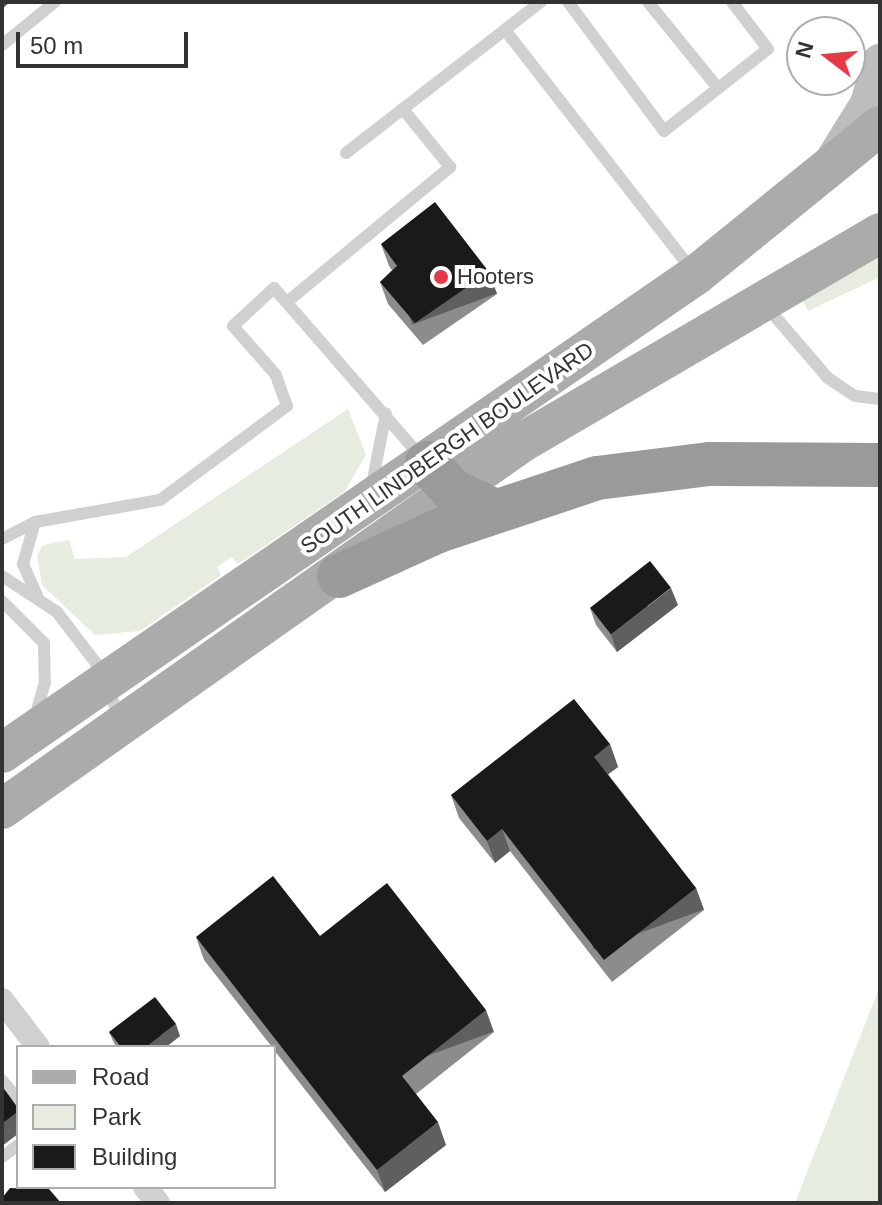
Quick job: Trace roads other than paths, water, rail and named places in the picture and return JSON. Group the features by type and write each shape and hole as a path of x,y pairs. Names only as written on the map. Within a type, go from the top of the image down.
{"highway":[{"path":"339,576 493,510 662,467 880,465"},
{"path":"440,477 493,510"}],"main road":[{"name":"SOUTH LINDBERGH BOULEVARD","path":"2,809 339,576 440,477 880,126"},
{"name":"SOUTH LINDBERGH BOULEVARD","path":"16,744 367,504 440,477 578,406 880,233"}],"street":[{"path":"829,166 868,104 880,62"},
{"path":"2,1000 36,1045"}],"lane":[{"path":"2,45 55,2"},
{"path":"346,153 541,2"},
{"path":"568,2 664,131 768,49 732,2"},
{"path":"648,2 718,88"},
{"path":"505,30 696,275"},
{"path":"287,302 450,167 403,109"},
{"path":"2,539 35,522 160,500 287,406 276,375 233,326 274,288 440,477"},
{"path":"762,300 828,378 855,396 880,399"},
{"path":"367,504 386,413"},
{"path":"35,522 23,564 37,596"},
{"path":"2,576 37,596 76,635 104,683 123,726"},
{"path":"2,601 44,643 45,682 16,744"},
{"path":"2,1080 16,1098"}],"place":[{"name":"Hooters","path":"441,277"}]}
